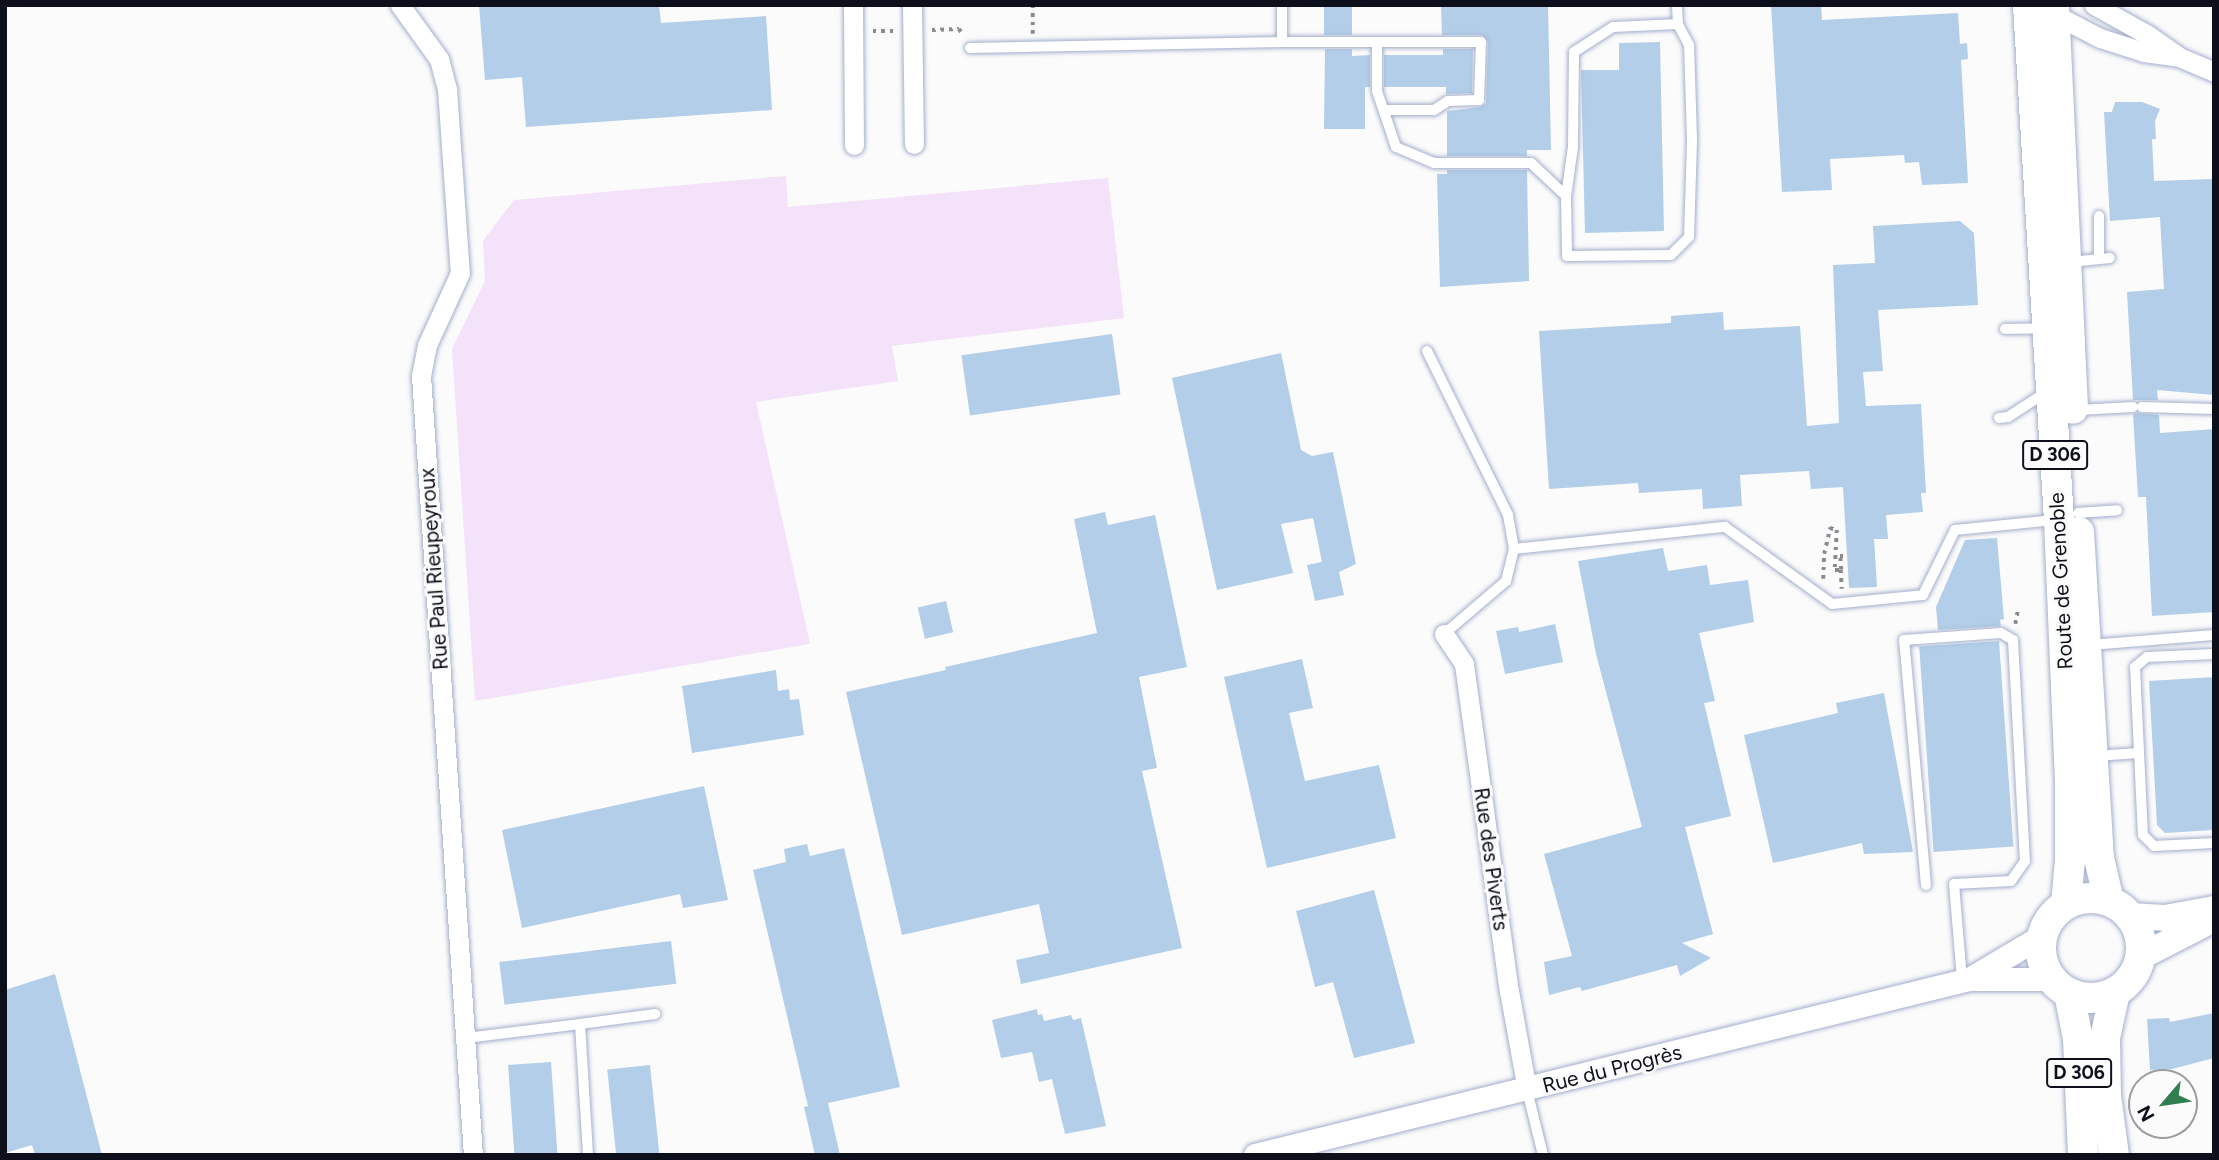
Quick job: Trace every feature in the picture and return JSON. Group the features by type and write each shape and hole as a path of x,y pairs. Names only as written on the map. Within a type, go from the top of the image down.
{"main road":[{"name":"Route de Grenoble","path":"2043,8 2067,262 2073,410 2069,516 2070,860 2066,904"},
{"name":"Route de Grenoble","path":"2043,8 2048,328 2052,389 2087,646 2099,858 2119,909"},
{"path":"2119,909 2137,928 2140,957 2131,977 2115,992 2100,997 2061,986 2041,950 2043,935 2056,912 2066,904 2087,898 2119,909 2165,918 2214,909"},
{"path":"2140,957 2214,919"},
{"name":"D 306","path":"2061,986 2078,1039 2083,1155"},
{"name":"D 306","path":"2113,1155 2106,1096 2105,1028 2115,992"}],"street":[{"name":"Rue Paul Rieupeyroux","path":"400,5 439,59 447,89 460,273 427,345 421,375 473,1155"},
{"path":"853,5 854,145"},
{"path":"912,5 914,144"},
{"path":"2094,5 2179,57 2214,72"},
{"path":"2043,8 2100,38 2144,52 2179,57"},
{"name":"Rue des Piverts","path":"1444,634 1464,664 1509,991 1527,1090"},
{"name":"Rue du Progrès","path":"1255,1155 1966,980 2043,935"},
{"name":"Rue du Progrès","path":"1966,980 2061,986"}],"lane":[{"path":"1282,5 1282,43"},
{"path":"1677,5 1678,24 1689,46 1692,139 1689,237 1671,255 1567,256 1566,196 1573,147 1574,52 1613,27 1678,24"},
{"path":"1377,42 1377,90 1396,147 1434,163 1531,163 1566,196"},
{"path":"970,48 1480,43 1479,100 1448,102 1434,110 1384,110"},
{"path":"2067,262 2105,259 2099,216"},
{"path":"2006,329 2048,328"},
{"path":"1427,351 1508,515 1514,549 1506,582 1444,634"},
{"path":"1999,418 2008,417 2052,389"},
{"path":"2073,410 2138,407 2214,409"},
{"path":"1514,549 1725,527 1832,604 1923,595 1955,530 2117,510"},
{"path":"1926,885 1904,640 2001,633 2012,640 2025,861 2011,881 1954,884 1966,980"},
{"path":"2087,646 2214,635"},
{"path":"2214,654 2147,657 2135,667 2143,835 2154,846 2214,843"},
{"path":"2094,756 2139,753"},
{"path":"466,1038 655,1014"},
{"path":"580,1024 588,1155"},
{"path":"1527,1090 1543,1155"}],"path":[{"path":"1033,5 1033,46"},
{"path":"1824,598 1831,586 1824,581 1822,573 1829,529 1833,526 1837,530 1835,570 1841,570"},
{"path":"1842,583 1840,556 1847,556"}],"shaded area":[{"path":"786,176 788,207 1108,178 1124,318 892,346 898,381 756,402 810,644 475,701 452,349 485,281 483,241 514,200"}],"building":[{"path":"479,5 659,5 661,23 766,16 772,110 526,127 522,77 485,80"},
{"path":"1324,5 1352,5 1352,35 1324,35"},
{"path":"1441,5 1548,5 1551,150 1527,150 1527,156 1447,156 1447,111 1480,107 1486,103 1488,42 1482,35 1442,35"},
{"path":"1771,5 1821,5 1822,20 1958,13 1960,44 1967,43 1968,59 1961,60 1968,183 1922,185 1919,162 1905,163 1904,155 1830,159 1832,190 1782,192"},
{"path":"1660,42 1664,231 1585,233 1581,70 1619,70 1619,43"},
{"path":"1325,49 1352,49 1352,56 1370,55 1370,87 1365,87 1365,129 1324,129"},
{"path":"1443,49 1473,49 1472,93 1446,94 1446,87 1384,87 1384,55 1443,55"},
{"path":"2115,102 2142,102 2160,109 2155,121 2156,139 2152,139 2154,181 2214,179 2214,395 2157,390 2158,400 2133,400 2127,292 2164,289 2160,217 2110,221 2104,112 2112,112"},
{"path":"1447,170 1527,170 1529,281 1440,287 1437,174 1447,174"},
{"path":"1960,221 1974,233 1978,305 1878,310 1883,371 1863,372 1866,406 1921,404 1926,493 1921,493 1923,512 1886,515 1888,539 1874,539 1877,587 1849,588 1843,487 1811,489 1809,471 1740,475 1742,506 1703,509 1702,489 1639,493 1638,483 1549,489 1539,331 1671,323 1671,316 1723,312 1724,330 1800,326 1807,426 1839,423 1833,265 1875,263 1873,226"},
{"path":"1112,334 1120,394 970,416 961,355"},
{"path":"1281,353 1301,450 1312,456 1333,452 1356,564 1339,572 1344,595 1315,601 1307,565 1322,562 1313,518 1281,524 1293,573 1217,590 1172,378"},
{"path":"2133,414 2159,415 2160,433 2214,429 2214,612 2152,616 2146,497 2138,497"},
{"path":"1105,512 1108,525 1155,515 1187,667 1139,677 1157,768 1142,771 1182,948 1021,984 1016,960 1049,953 1039,904 902,935 846,692 1097,633 1074,519"},
{"path":"1997,538 2004,619 2000,620 2001,626 1938,630 1936,607 1965,540"},
{"path":"1663,548 1668,571 1707,565 1710,585 1748,580 1754,622 1699,633 1715,701 1704,703 1731,816 1685,827 1713,934 1682,943 1711,958 1680,976 1677,965 1582,991 1580,987 1549,995 1544,962 1572,956 1544,854 1642,827 1596,654 1578,561"},
{"path":"946,601 953,632 925,639 918,608"},
{"path":"1555,624 1563,662 1505,674 1496,631 1518,627 1519,632"},
{"path":"1999,641 2013,846 1934,852 1919,647"},
{"path":"1302,659 1313,708 1289,713 1305,781 1379,765 1396,838 1267,868 1224,677"},
{"path":"776,670 778,691 789,689 790,700 799,699 804,735 692,753 682,686"},
{"path":"2214,677 2214,830 2165,833 2157,825 2149,681"},
{"path":"1884,693 1913,852 1864,854 1862,843 1773,863 1744,735 1838,713 1836,703"},
{"path":"704,786 728,900 683,908 680,894 522,928 502,830"},
{"path":"807,844 810,856 844,848 900,1087 828,1103 840,1155 815,1155 804,1107 808,1106 753,870 786,862 784,849"},
{"path":"1374,890 1415,1043 1354,1058 1333,982 1315,987 1296,911"},
{"path":"671,941 676,984 505,1005 499,962"},
{"path":"55,974 102,1155 35,1155 32,1145 5,1153 5,990"},
{"path":"1037,1009 1038,1015 1042,1014 1044,1021 1071,1015 1073,1020 1081,1018 1106,1126 1065,1134 1052,1079 1039,1082 1032,1052 1001,1058 992,1020"},
{"path":"2214,1013 2214,1058 2172,1069 2150,1069 2147,1019 2169,1018 2170,1022"},
{"path":"551,1062 557,1155 514,1155 508,1065"},
{"path":"650,1065 659,1155 616,1155 607,1069"}]}
